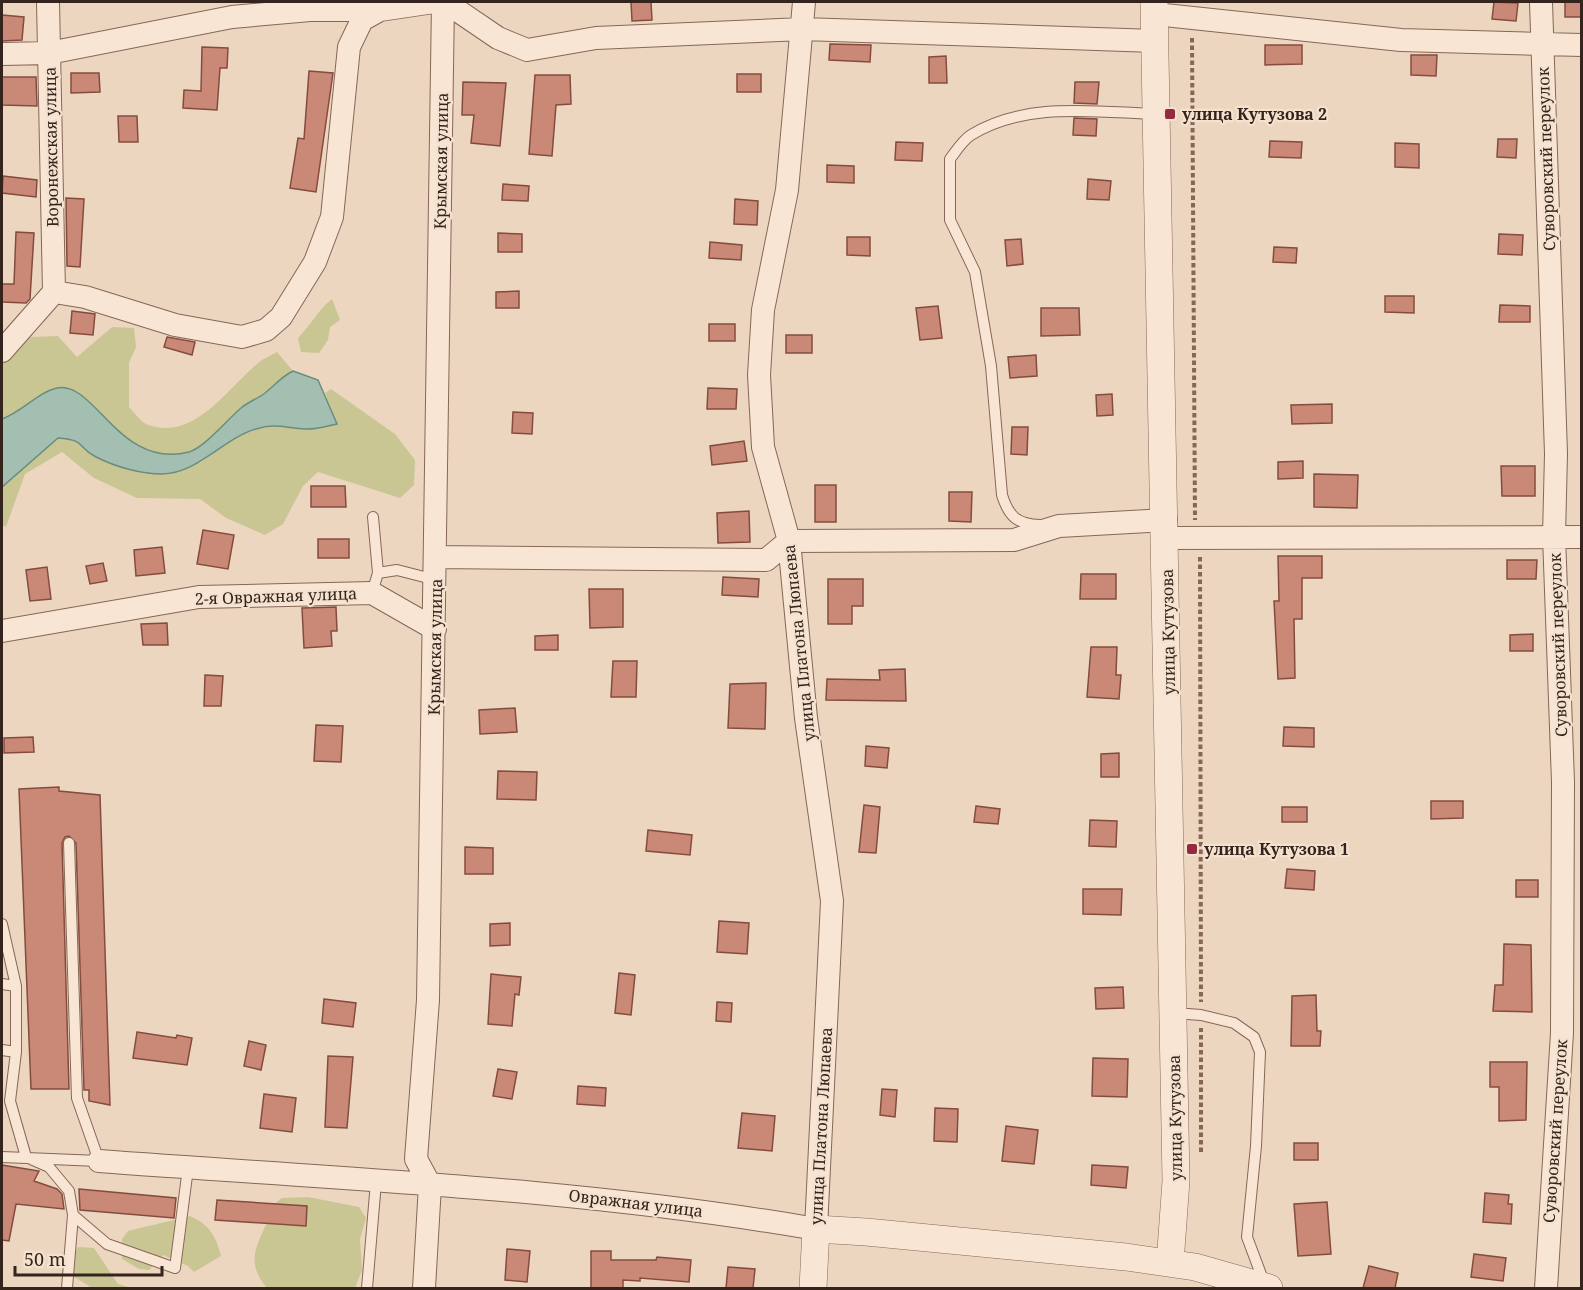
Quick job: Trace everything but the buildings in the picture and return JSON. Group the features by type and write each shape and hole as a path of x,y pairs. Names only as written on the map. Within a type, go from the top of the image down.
{"street":[{"name":"Воронежская улица","path":"48,2 54,292"},
{"path":"2,54 49,53 232,17 310,10 380,10 434,2"},
{"path":"444,2 498,38 527,50 596,38 803,29 1155,41"},
{"name":"Крымская улица","path":"430,1185 416,1159 428,1000 444,2"},
{"name":"улица Платона Люпаева","path":"804,2 787,190 763,310 759,375 763,447 789,542 807,718 832,901 813,1288"},
{"name":"Суворовский переулок","path":"1541,2 1556,454 1554,536 1563,782 1562,1033 1546,1288"},
{"path":"1155,8 1192,18 1401,40 1581,45"},
{"name":"улица Кутузова","path":"1155,8 1174,1013 1176,1181 1170,1263"},
{"path":"2,351 54,292 85,297 175,325 242,337 266,330 281,317 315,262 332,217 349,46 362,20 380,10"},
{"path":"436,568 766,560 789,542 1014,540 1059,526 1166,529 1195,538 1581,537"},
{"name":"2-я Овражная улица","path":"2,631 199,597 375,583 435,629"},
{"name":"Овражная улица","path":"99,1161 560,1194 712,1212 816,1229 1021,1246 1170,1263 1195,1267 1268,1288"},
{"path":"424,1288 430,1185"}],"lane":[{"path":"1059,526 1022,524 1007,513 1002,495 991,366 975,272 950,220 950,159 970,136 1010,117 1056,110 1157,114"},
{"path":"373,517 375,583 397,570 436,568"},
{"path":"2,1157 99,1161 77,1098 69,843"},
{"path":"2,924 16,986 16,1052 10,1101 26,1157"},
{"path":"2,984 16,986"},
{"path":"1174,1013 1201,1015 1234,1023 1254,1037 1260,1052 1256,1146 1247,1237 1268,1288"},
{"path":"2,1050 16,1052"},
{"path":"26,1157 49,1167 69,1191 73,1215 67,1288"},
{"path":"73,1215 107,1244 175,1268 188,1168"},
{"path":"367,1288 376,1182"}],"path":[{"path":"1192,18 1195,538 1201,558 1201,1157"}],"shaded area":[{"path":"332,299 340,320 330,327 328,340 319,353 301,352 298,338"},
{"path":"112,327 134,328 136,347 129,363 129,407 146,424 163,428 179,426 194,420 221,399 259,362 277,352 293,371 262,395 241,407 209,439 189,452 165,454 144,449 126,438 84,397 71,389 50,390 2,419 2,364 30,337 58,336 77,357"},
{"path":"293,371 318,380 337,424 313,429 275,426 256,429 232,440 188,468 162,474 120,467 96,457 73,440 58,438 2,487 2,419 50,390 71,389 84,397 126,438 144,448 165,454 189,452 195,449 209,439 241,408"},
{"path":"331,389 395,434 415,460 414,485 400,498 318,472 303,486 283,524 265,535 226,518 200,499 137,498 94,478 62,452 25,474 6,527 2,525 2,487 58,438 77,439 94,456 200,463 232,439 257,429 283,425 306,429 336,424 325,393"},
{"path":"308,1197 359,1207 366,1218 360,1239 362,1270 355,1288 267,1288 259,1277 255,1267 257,1247 274,1204 282,1198"},
{"path":"190,1216 203,1223 211,1232 221,1256 194,1272 188,1266 163,1255 149,1270 139,1269 122,1259 122,1239 128,1231"},
{"path":"79,1247 94,1248 118,1284 132,1288 92,1288 68,1273 67,1257"}],"place":[{"name":"улица Кутузова 2","path":"1170,114"},
{"name":"улица Кутузова 1","path":"1192,849"}]}
